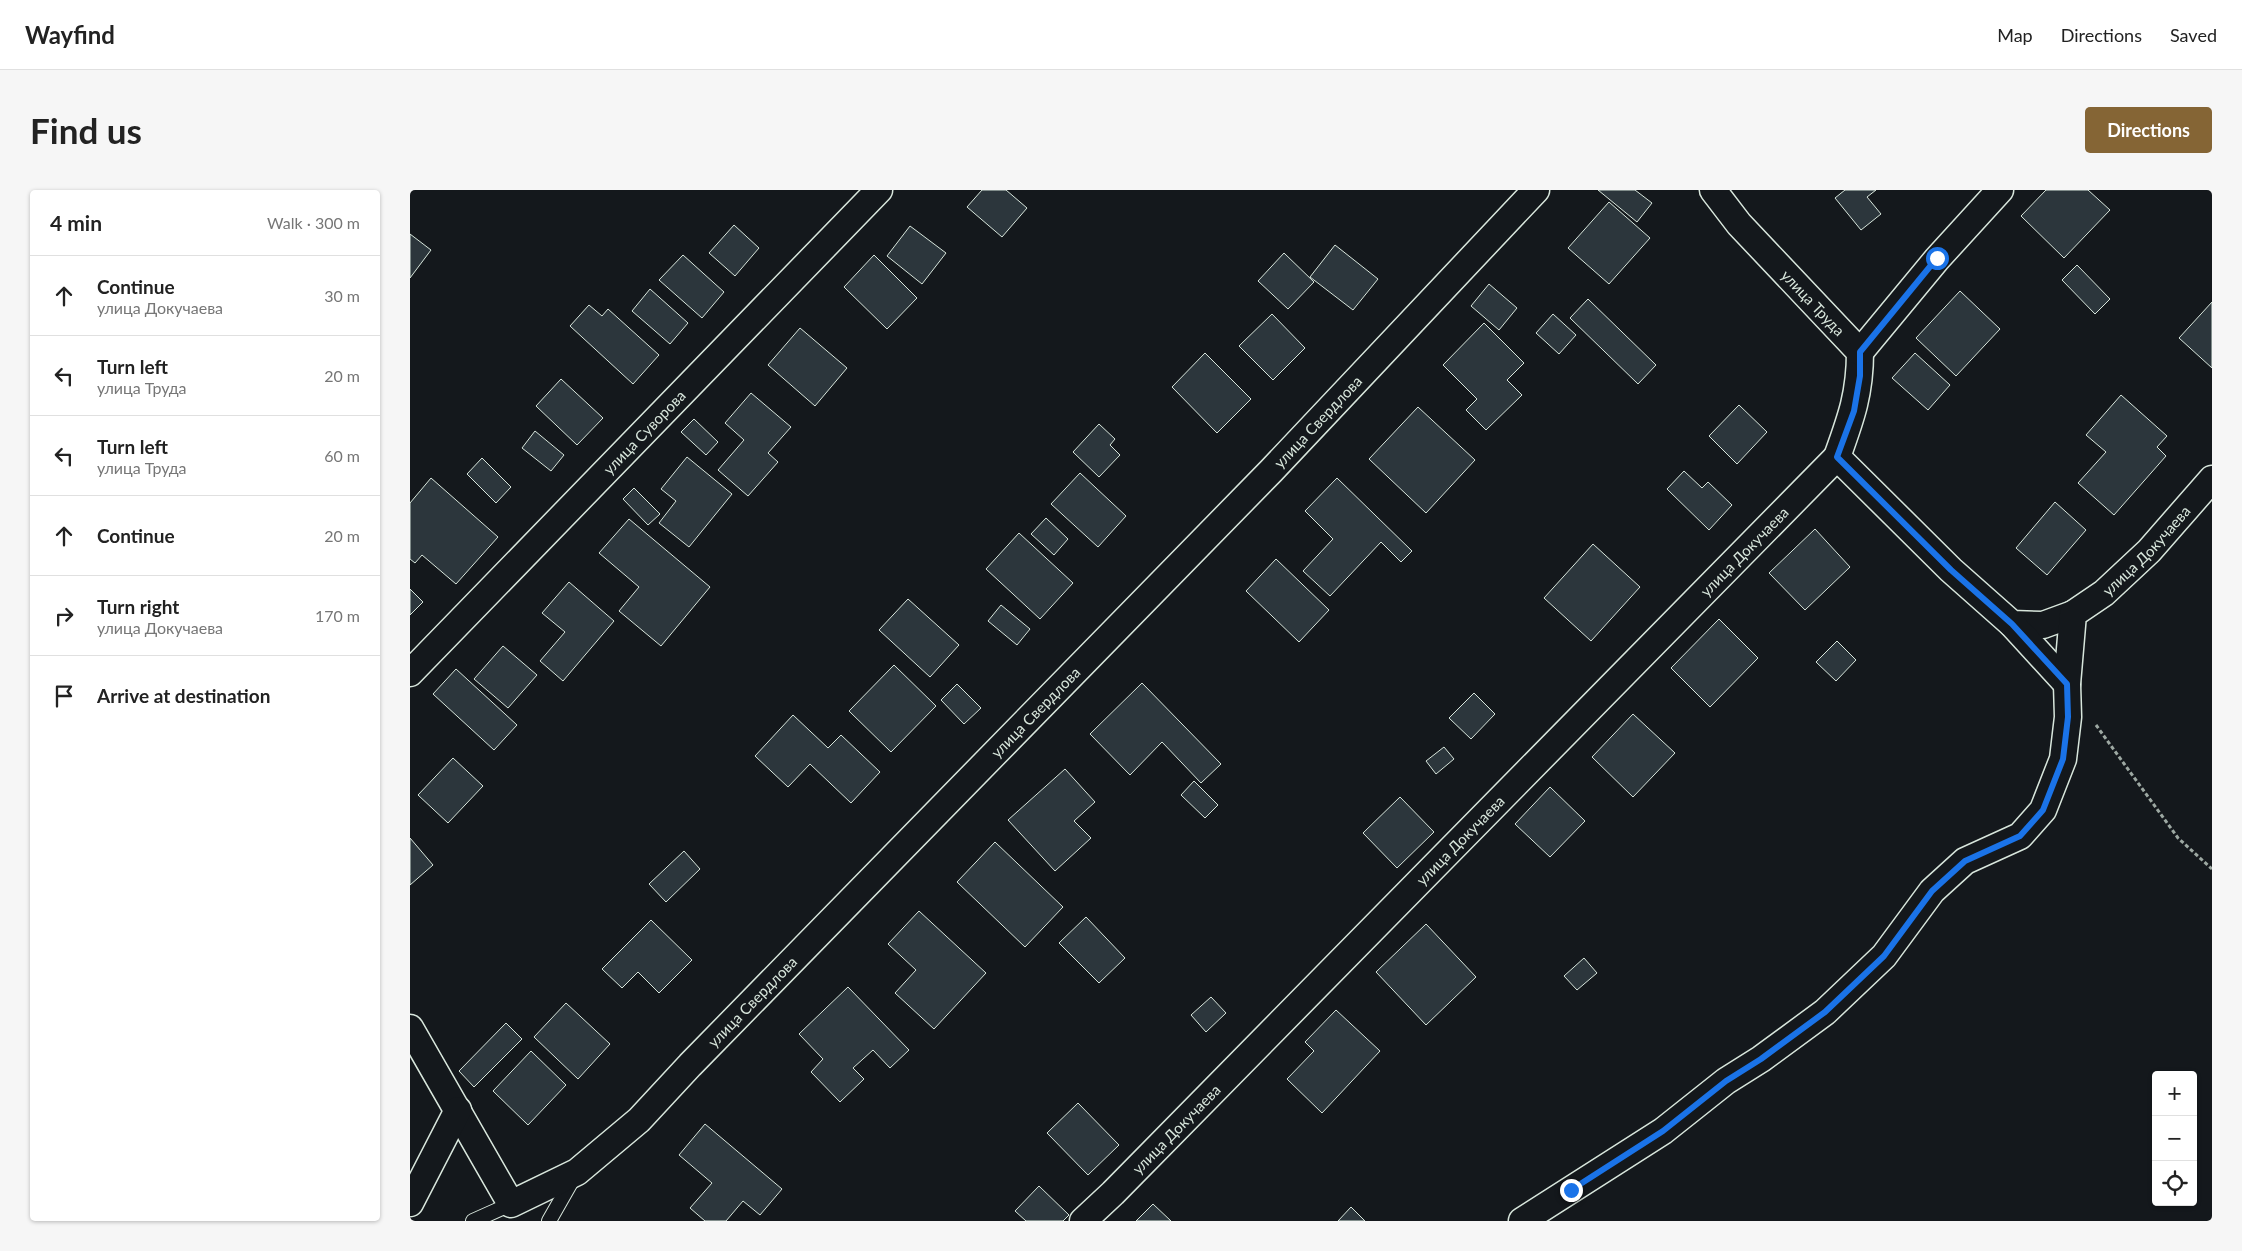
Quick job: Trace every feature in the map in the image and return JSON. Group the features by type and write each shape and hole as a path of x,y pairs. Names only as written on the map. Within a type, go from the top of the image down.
{"street":[{"name":"улица Суворова","path":"410,673 879,190"},
{"name":"улица Свердлова","path":"511,1204 577,1172 639,1120 690,1065 1271,471 1536,190"},
{"name":"улица Труда","path":"1713,190 1740,224 1860,352"},
{"path":"2000,190 1937,258 1860,352 1860,376 1854,411 1837,457 1951,570 2012,624 2067,684"},
{"name":"улица Докучаева","path":"1083,1221 1134,1172 1837,457"},
{"name":"улица Докучаева","path":"2073,614 2104,593 2149,551 2212,479"},
{"path":"1522,1221 1663,1131 1726,1081 1761,1059 1825,1012 1884,956 1932,891 1965,861 2020,836 2043,810 2063,759 2068,717 2067,684 2073,614 2042,625 2012,624"},
{"path":"410,1028 511,1204"},
{"path":"410,1203 458,1110"}],"lane":[{"path":"549,1221 577,1172"},
{"path":"473,1221 511,1204"}],"path":[{"path":"2095,724 2178,838 2212,868"}],"building":[{"path":"982,190 1006,190 1027,208 1002,237 967,207"},
{"path":"1598,190 1635,190 1652,203 1637,222"},
{"path":"1845,190 1876,190 1867,197 1881,214 1861,230 1835,198"},
{"path":"2046,190 2088,190 2110,210 2064,258 2021,216"},
{"path":"1609,202 1650,238 1609,284 1568,248"},
{"path":"734,225 759,248 735,276 709,253"},
{"path":"910,226 946,253 922,284 887,256"},
{"path":"410,234 431,250 410,278"},
{"path":"1335,245 1378,279 1353,310 1310,277"},
{"path":"1284,253 1314,282 1288,309 1258,281"},
{"path":"683,255 724,292 702,318 659,280"},
{"path":"874,255 917,298 887,329 844,287"},
{"path":"2077,265 2110,299 2095,314 2062,280"},
{"path":"1489,284 1517,308 1499,330 1471,306"},
{"path":"650,289 688,323 670,344 632,311"},
{"path":"1960,291 2000,329 1956,376 1916,338"},
{"path":"1588,299 1656,365 1638,384 1570,318"},
{"path":"2212,302 2212,368 2179,338"},
{"path":"589,305 602,316 608,309 659,355 633,384 570,326"},
{"path":"1272,314 1305,348 1273,380 1239,346"},
{"path":"1553,314 1576,335 1559,354 1536,333"},
{"path":"1484,323 1524,363 1507,380 1522,395 1486,430 1466,410 1477,399 1443,365"},
{"path":"800,328 847,368 815,406 768,365"},
{"path":"1205,353 1251,399 1217,433 1172,387"},
{"path":"1915,353 1950,385 1928,410 1892,378"},
{"path":"561,379 603,418 577,445 536,406"},
{"path":"751,393 791,427 768,453 778,462 748,496 718,470 744,440 725,423"},
{"path":"2121,395 2167,436 2157,447 2166,456 2114,515 2078,483 2106,452 2086,435"},
{"path":"1739,405 1767,432 1737,464 1709,436"},
{"path":"1418,407 1475,460 1426,513 1369,459"},
{"path":"694,419 718,442 706,455 681,432"},
{"path":"1099,424 1115,439 1110,445 1120,455 1099,477 1073,452"},
{"path":"535,431 564,455 551,471 522,448"},
{"path":"687,457 732,494 689,547 659,523 676,501 661,489"},
{"path":"482,458 511,487 496,503 467,474"},
{"path":"1684,471 1702,488 1708,482 1732,505 1709,530 1667,489"},
{"path":"1080,473 1126,516 1098,547 1051,504"},
{"path":"431,478 498,537 456,584 422,555 415,563 410,559 410,503"},
{"path":"1337,478 1412,551 1401,562 1381,542 1330,596 1303,571 1333,539 1305,511"},
{"path":"634,488 660,514 648,525 623,499"},
{"path":"2055,502 2086,530 2047,575 2016,548"},
{"path":"1046,518 1068,539 1054,555 1031,534"},
{"path":"629,519 710,587 661,646 619,611 639,587 599,553"},
{"path":"1815,529 1850,567 1805,610 1769,573"},
{"path":"1019,533 1073,583 1040,619 986,569"},
{"path":"1593,544 1640,587 1591,641 1544,598"},
{"path":"1276,559 1329,610 1299,642 1246,591"},
{"path":"569,582 614,621 563,681 540,661 565,632 542,613"},
{"path":"410,589 423,602 410,615"},
{"path":"908,599 959,645 930,677 879,630"},
{"path":"1001,605 1030,629 1017,645 988,621"},
{"path":"1719,619 1758,658 1710,707 1671,668"},
{"path":"1837,641 1856,660 1836,681 1816,662"},
{"path":"503,646 537,675 508,708 474,679"},
{"path":"894,665 936,706 891,752 849,711"},
{"path":"456,669 517,725 494,750 433,694"},
{"path":"1142,683 1221,764 1201,783 1162,742 1130,775 1090,734"},
{"path":"957,684 981,708 964,724 941,700"},
{"path":"1474,693 1495,714 1471,739 1449,718"},
{"path":"1633,714 1675,753 1633,797 1592,757"},
{"path":"793,715 828,748 841,735 880,772 851,803 810,764 788,787 755,756"},
{"path":"1444,747 1454,759 1436,774 1426,761"},
{"path":"453,758 483,786 448,823 418,795"},
{"path":"1065,769 1095,802 1074,821 1091,838 1055,871 1008,820"},
{"path":"1194,781 1218,805 1205,818 1181,795"},
{"path":"1550,787 1585,821 1550,857 1515,824"},
{"path":"1400,797 1434,832 1397,868 1363,833"},
{"path":"410,838 433,865 410,885"},
{"path":"995,842 1063,907 1025,947 957,882"},
{"path":"684,851 700,869 666,902 649,884"},
{"path":"919,911 986,973 934,1029 895,993 916,970 888,944"},
{"path":"1086,917 1125,958 1099,983 1059,943"},
{"path":"651,920 692,960 659,993 638,972 622,988 602,969"},
{"path":"1426,924 1476,977 1426,1025 1376,972"},
{"path":"1584,958 1597,973 1577,990 1564,976"},
{"path":"848,987 909,1050 890,1068 873,1050 853,1068 864,1079 840,1102 811,1072 823,1059 799,1034"},
{"path":"1211,997 1226,1013 1206,1032 1191,1015"},
{"path":"566,1003 610,1044 578,1079 534,1037"},
{"path":"1336,1010 1380,1051 1322,1113 1287,1079 1314,1051 1305,1042"},
{"path":"506,1023 522,1039 474,1087 459,1071"},
{"path":"531,1051 566,1085 528,1125 493,1091"},
{"path":"1078,1103 1119,1145 1088,1175 1047,1133"},
{"path":"705,1124 782,1189 760,1215 743,1201 726,1221 705,1221 690,1208 712,1183 679,1155"},
{"path":"1039,1186 1069,1215 1063,1221 1026,1221 1015,1211"},
{"path":"1153,1204 1171,1221 1136,1221"},
{"path":"1351,1207 1365,1221 1338,1221"}],"route":[{"path":"1571,1190 1663,1131 1726,1081 1761,1059 1825,1012 1884,956 1932,891 1965,861 2020,836 2043,810 2063,759 2068,717 2067,684 2012,624 1951,570 1837,457 1854,411 1860,376 1860,352 1937,258"}]}
